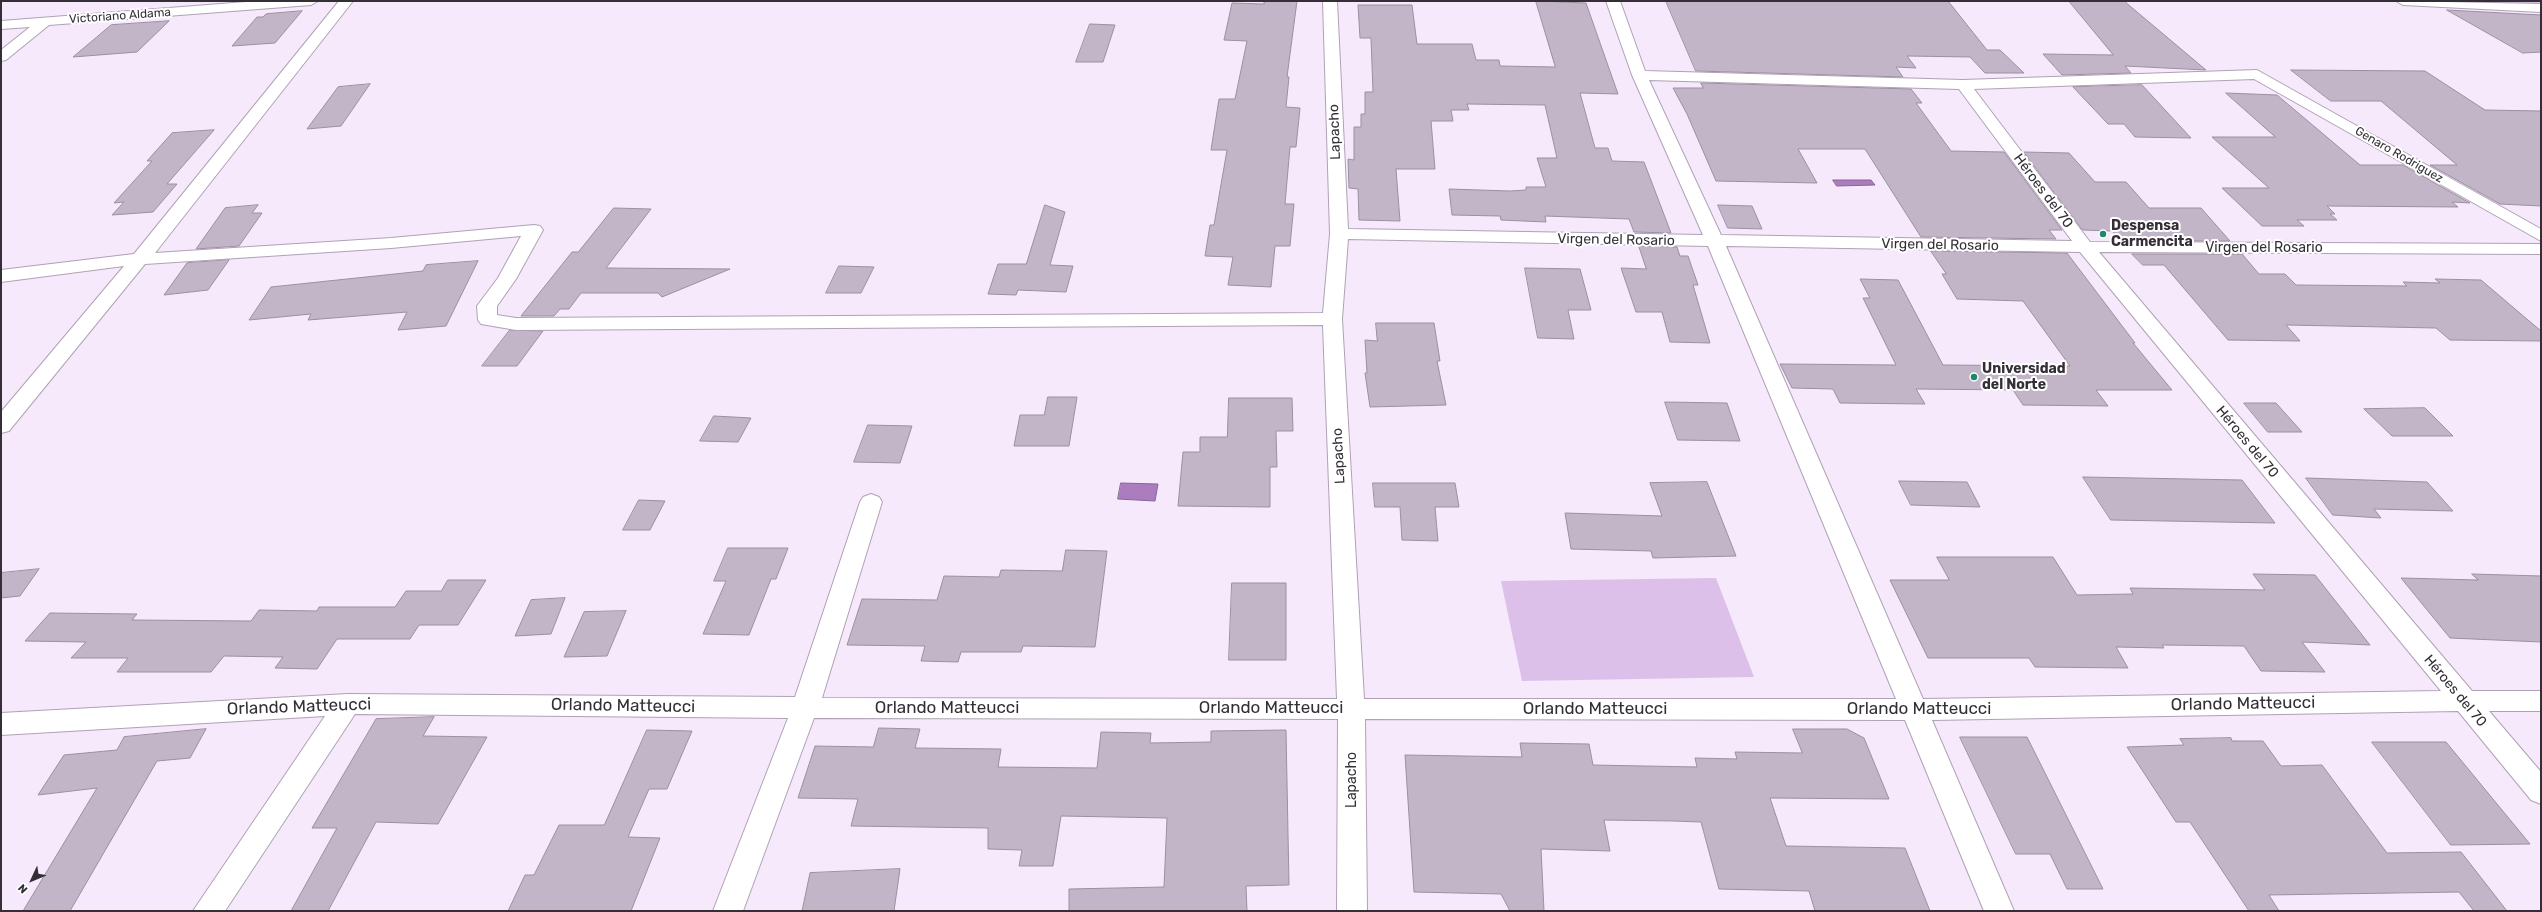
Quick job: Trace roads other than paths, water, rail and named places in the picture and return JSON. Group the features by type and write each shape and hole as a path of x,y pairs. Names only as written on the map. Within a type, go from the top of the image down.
{"street":[{"name":"Victoriano Aldama","path":"1,25 311,1"},
{"path":"1,426 140,260 346,1"},
{"name":"Lapacho","path":"1330,1 1339,234 1332,319 1351,708 1352,911"},
{"path":"1613,1 1639,75 1715,241 1999,911"},
{"path":"2403,1 2541,8"},
{"path":"1,57 45,22"},
{"name":"Genaro Rodriguez","path":"1963,85 2257,74 2541,236"},
{"path":"1639,75 1963,85"},
{"name":"Héroes del 70","path":"1963,85 2085,247 2463,701 2541,792"},
{"path":"1,276 140,260 391,243 534,230 507,279 487,306 488,320 524,324 1332,319"},
{"name":"Virgen del Rosario","path":"1339,234 2085,247 2541,249"},
{"path":"728,911 805,708 872,502"},
{"name":"Orlando Matteucci","path":"1,724 348,704 805,708 1915,710 2541,701"},
{"path":"208,911 348,704"}],"place":[{"name":"Despensa Carmencita","path":"2103,234"},
{"name":"Universidad del Norte","path":"1974,377"}]}
